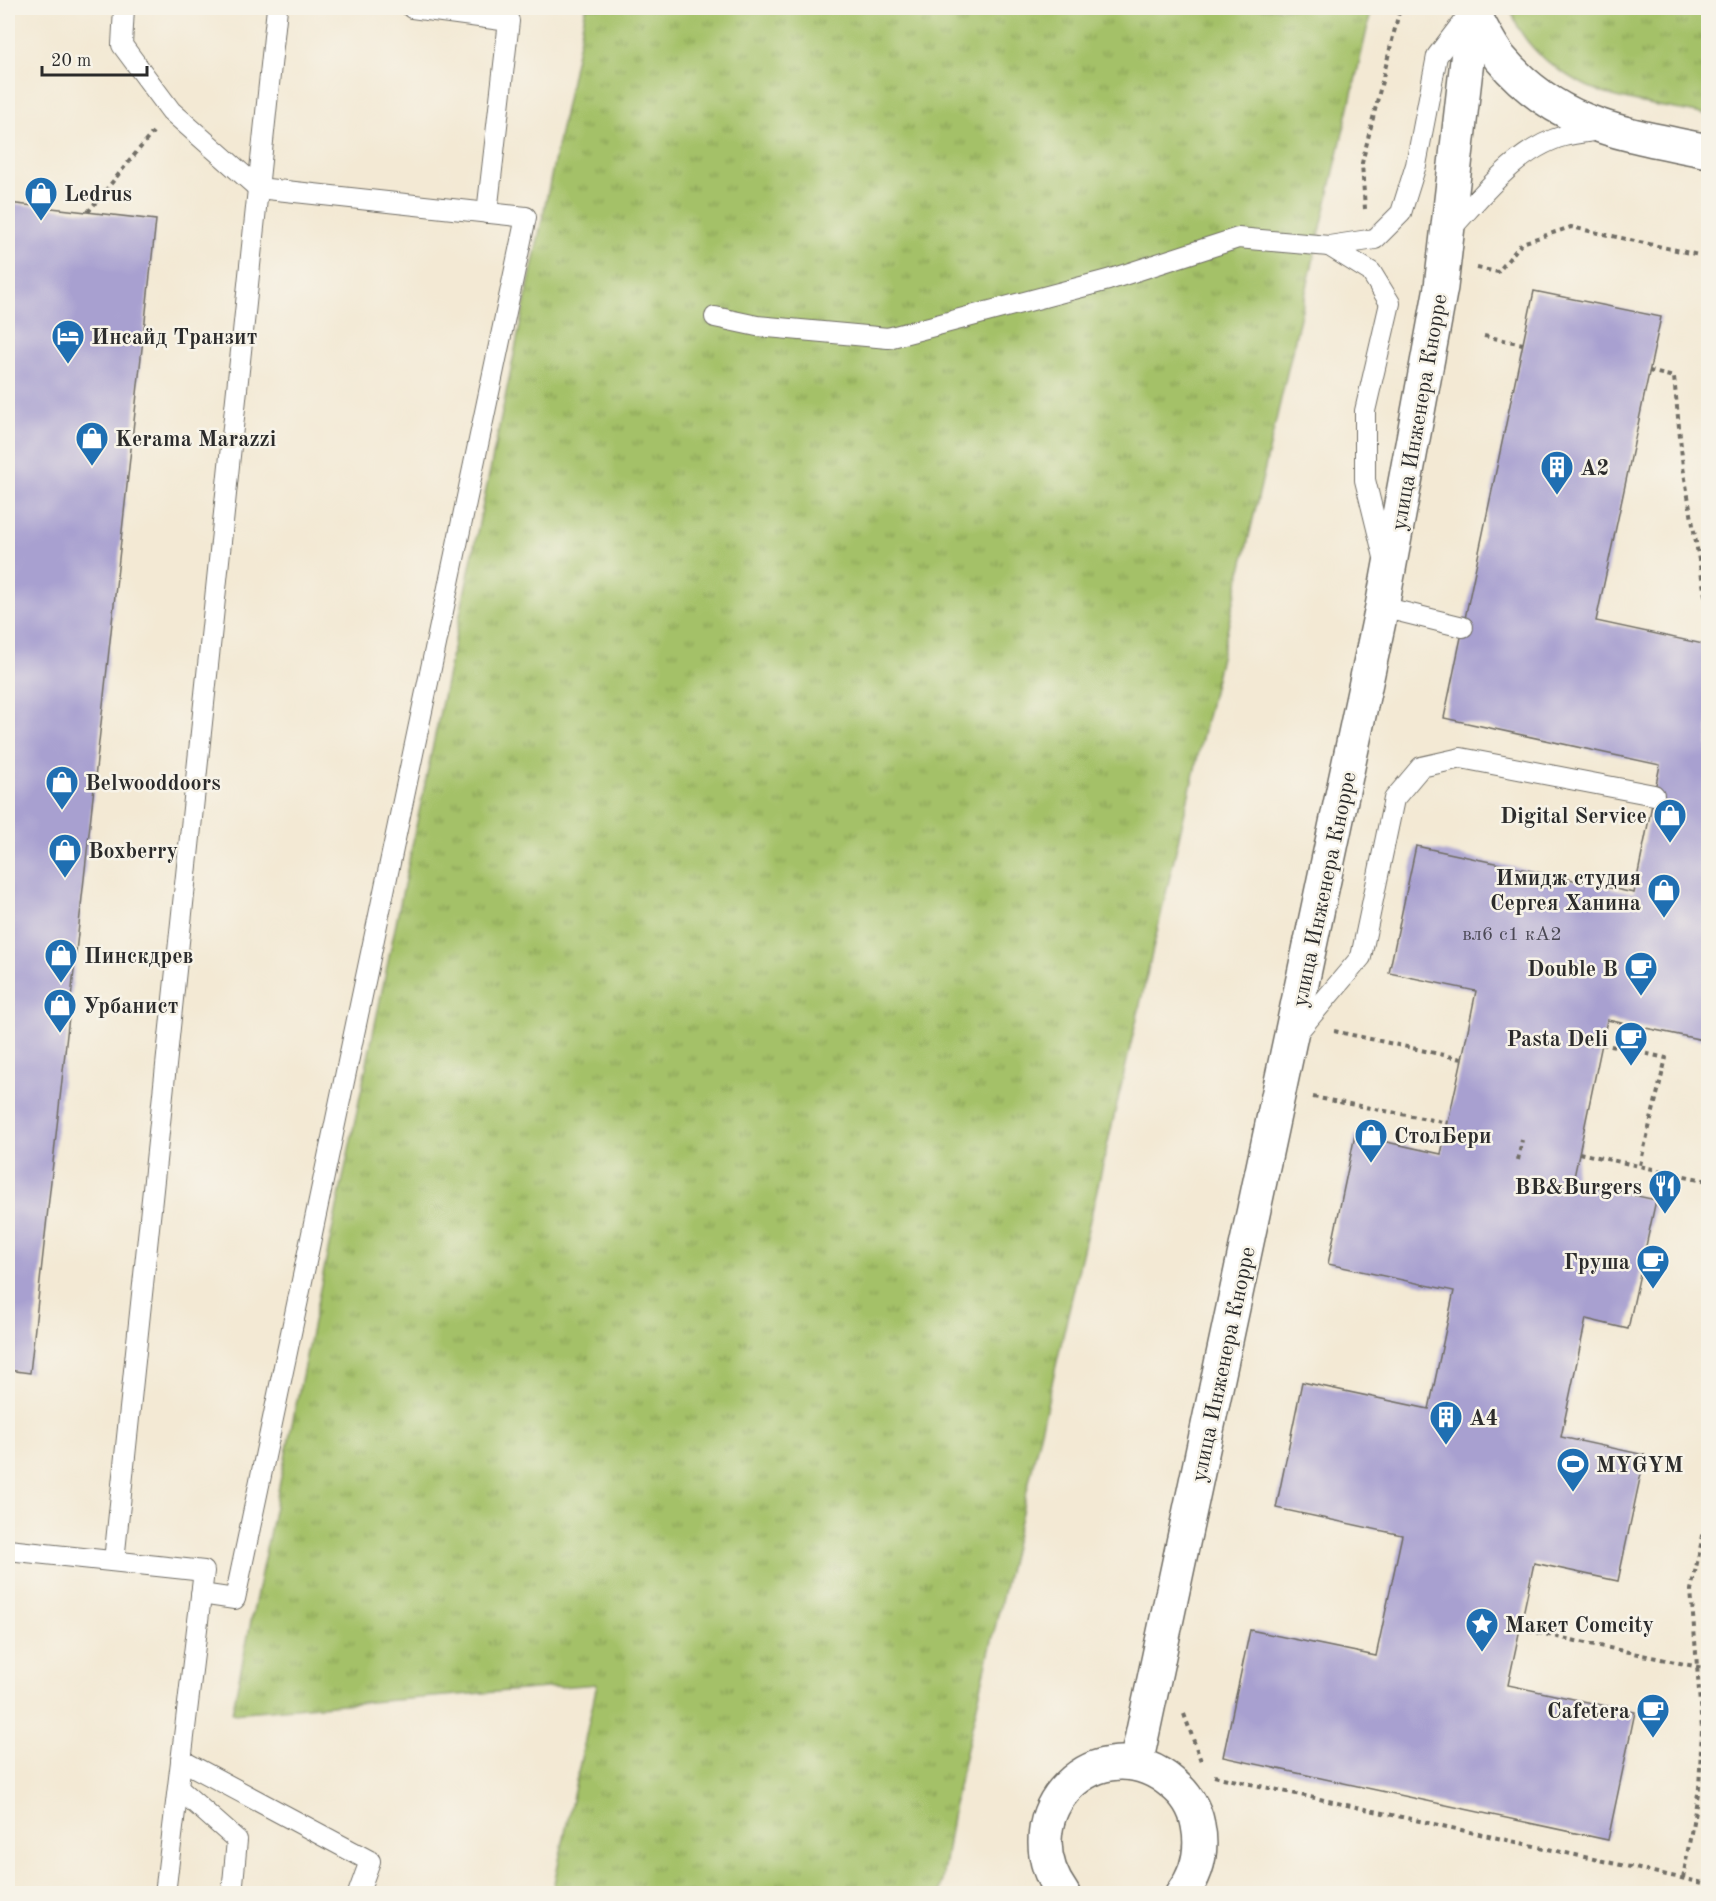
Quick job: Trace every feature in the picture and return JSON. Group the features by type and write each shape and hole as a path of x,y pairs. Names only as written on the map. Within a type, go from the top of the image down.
{"street":[{"path":"1472,9 1500,57 1557,108 1604,129 1708,151"},
{"name":"улица Инженера Кнорре","path":"1136,1764 1382,607 1441,287 1472,9"},
{"path":"1064,1893 1052,1878 1044,1854 1044,1829 1052,1805 1067,1786 1088,1771 1111,1764 1136,1764 1162,1774 1183,1791 1196,1815 1202,1842 1197,1869 1182,1893"}],"lane":[{"path":"124,8 122,45 171,111 258,188 526,217 235,1599 201,1594"},
{"path":"114,1561 278,8"},
{"path":"412,8 508,21 487,213"},
{"path":"715,317 757,326 888,339 1108,280 1238,238 1329,246 1375,239 1401,213 1416,165 1437,56 1472,9"},
{"path":"1448,232 1509,169 1534,150 1563,136 1604,129"},
{"path":"1329,246 1371,272 1390,303 1365,411 1365,480 1388,573"},
{"path":"1382,607 1463,627"},
{"path":"1291,1040 1361,957 1394,799 1420,767 1461,758 1654,795"},
{"path":"8,1550 204,1570 165,1893"},
{"path":"181,1760 370,1861 358,1893"},
{"path":"178,1788 237,1840 232,1893"}],"path":[{"path":"1375,239 1365,215 1362,163 1400,8"},
{"path":"88,212 171,111"},
{"path":"1498,272 1522,243 1571,227 1708,257"},
{"path":"1484,336 1523,344"},
{"path":"1649,371 1674,377 1683,467 1704,596 1708,599"},
{"path":"1329,1030 1462,1059"},
{"path":"1602,1044 1666,1058 1640,1165"},
{"path":"1313,1097 1448,1123"},
{"path":"1518,1160 1522,1140"},
{"path":"1579,1153 1708,1181"},
{"path":"1708,1275 1708,1348"},
{"path":"1683,1878 1700,1788 1702,1729 1691,1590 1708,1513"},
{"path":"1520,1629 1708,1669"},
{"path":"1182,1707 1187,1728 1202,1765"},
{"path":"1206,1774 1708,1884"}],"green space":[{"path":"586,8 1372,8 954,1804 940,1893 552,1893 597,1684 232,1713"},
{"path":"1511,8 1708,8 1708,115 1615,97 1574,80 1546,61 1534,49 1516,23"}],"building":[{"path":"8,203 156,220 30,1373 8,1370"},
{"path":"1534,291 1661,317 1596,621 1708,645 1708,1041 1607,1020 1573,1182 1656,1200 1628,1329 1586,1319 1561,1437 1645,1455 1618,1581 1534,1563 1508,1685 1635,1712 1608,1840 1223,1757 1250,1630 1376,1656 1402,1535 1276,1508 1302,1382 1429,1409 1454,1291 1328,1264 1355,1135 1441,1154 1462,1059 1476,991 1389,973 1416,846 1634,893 1660,765 1444,718"}],"place":[{"name":"Ledrus","path":"41,222"},
{"name":"Инсайд Транзит","path":"68,365"},
{"name":"Kerama Marazzi","path":"92,467"},
{"name":"А2","path":"1557,496"},
{"name":"Belwooddoors","path":"62,811"},
{"name":"Digital Service","path":"1670,844"},
{"name":"Boxberry","path":"65,879"},
{"name":"Имидж студия Сергея Ханина","path":"1664,919"},
{"name":"Пинскдрев","path":"61,984"},
{"name":"Double B","path":"1641,997"},
{"name":"Урбанист","path":"60,1034"},
{"name":"Pasta Deli","path":"1631,1067"},
{"name":"СтолБери","path":"1371,1164"},
{"name":"BB&Burgers","path":"1665,1215"},
{"name":"Груша","path":"1653,1290"},
{"name":"А4","path":"1446,1446"},
{"name":"MYGYM","path":"1573,1493"},
{"name":"Макет Comcity","path":"1482,1653"},
{"name":"Cafetera","path":"1653,1739"}]}
